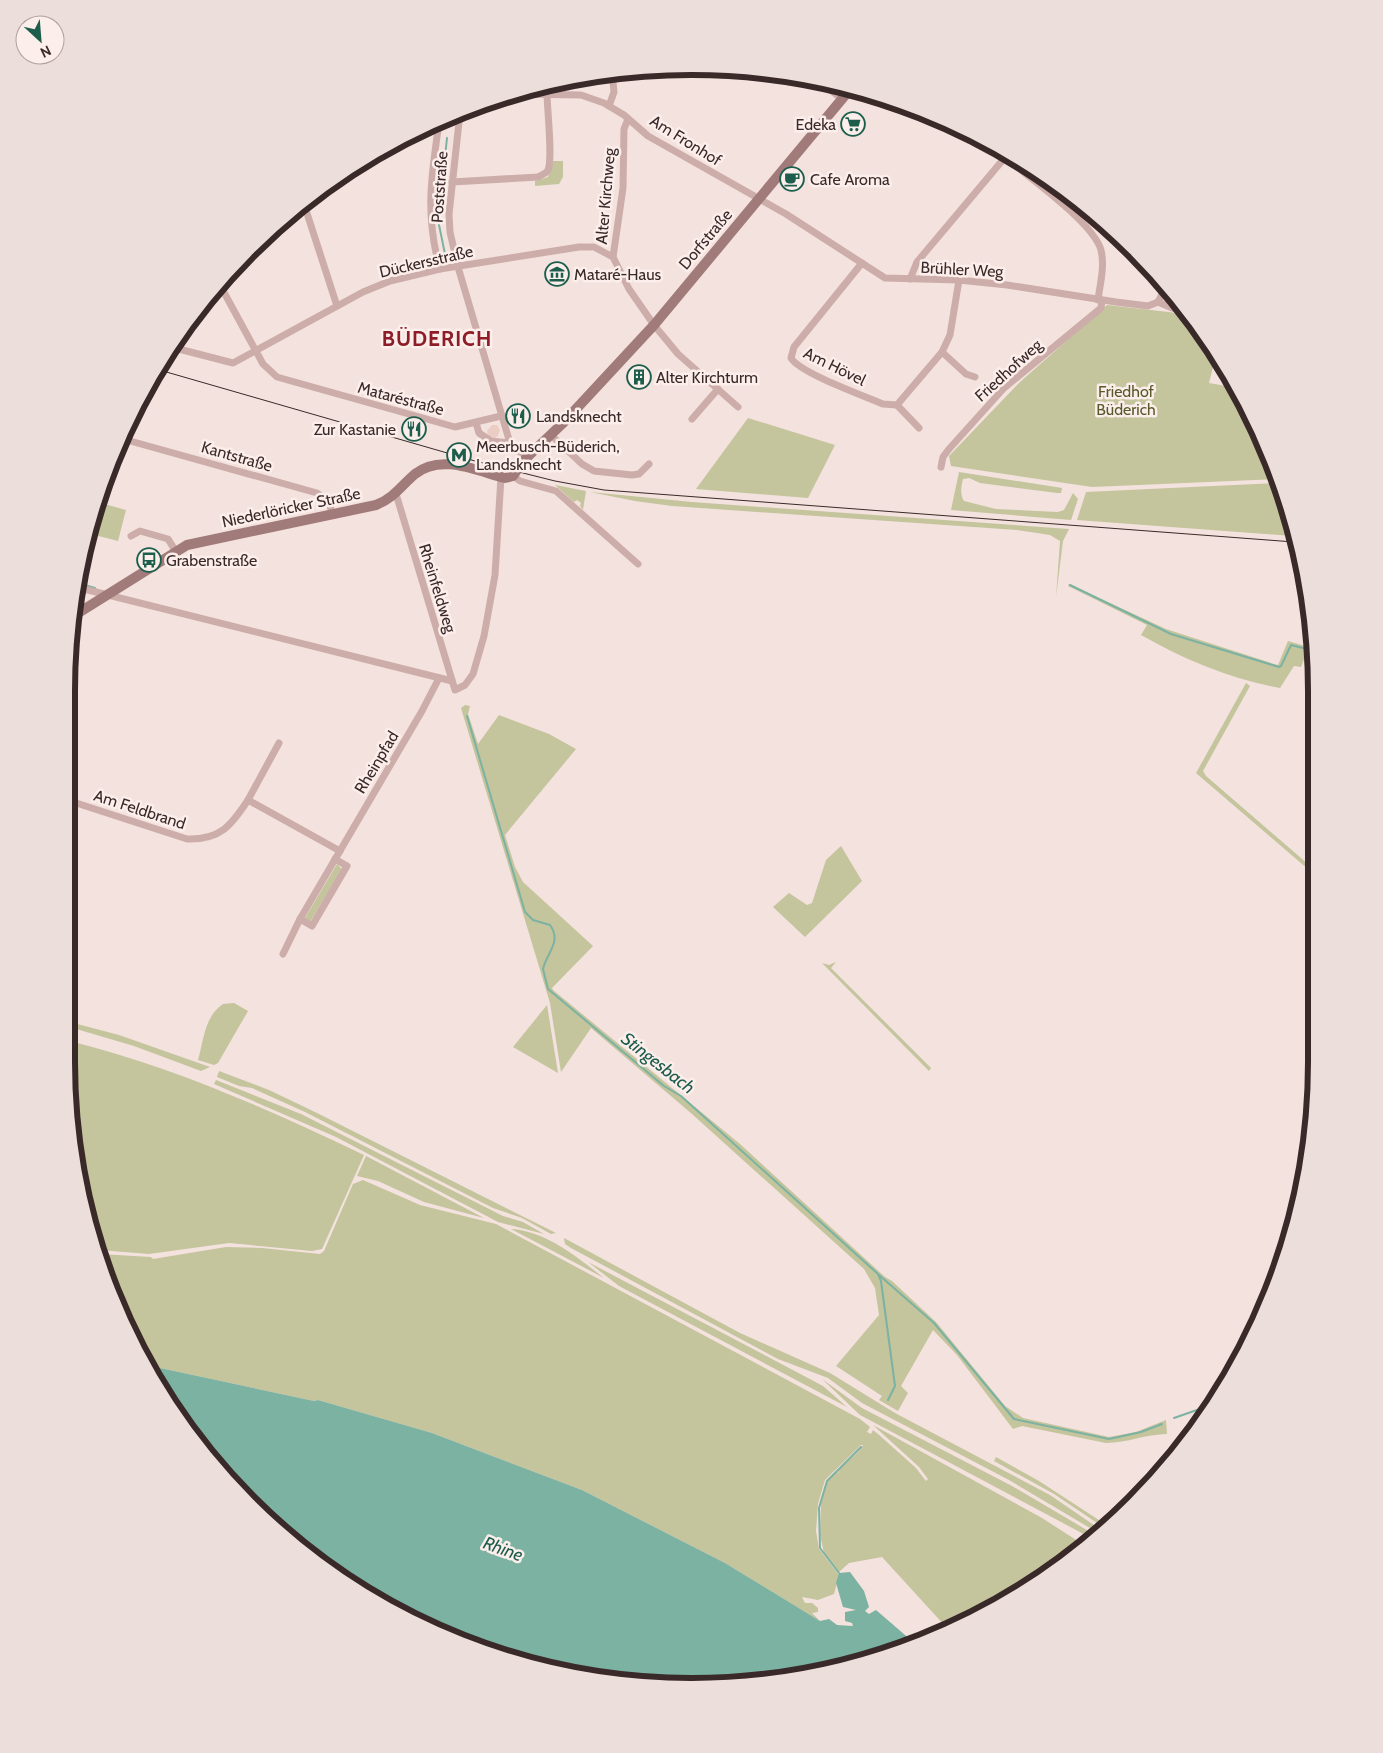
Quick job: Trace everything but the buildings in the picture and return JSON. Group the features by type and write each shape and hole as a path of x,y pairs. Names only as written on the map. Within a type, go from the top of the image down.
{"main road":[{"name":"Dorfstraße","path":"515,474 526,458 551,435 654,325 846,95"},
{"name":"Niederlöricker Straße","path":"80,612 175,550 199,542 376,505 396,494 416,474 436,465 452,464 508,478 515,474"}],"street":[{"path":"609,106 614,92 613,80"},
{"path":"833,92 842,99"},
{"path":"452,182 538,177 548,170 547,93"},
{"name":"Am Fronhof","path":"547,93 581,95 609,106 648,136 758,199"},
{"name":"Alter Kirchweg","path":"628,119 624,129 623,188 613,257 629,289 654,325"},
{"name":"Poststraße","path":"459,121 449,223 458,266 501,416 510,443 526,458"},
{"name":"Poststraße","path":"438,130 430,198 430,218 440,269"},
{"path":"910,279 917,262 1003,160"},
{"path":"1027,175 1092,232 1101,251 1100,300"},
{"name":"Brühler Weg","path":"758,199 802,223 885,278 959,280 1007,285 1148,306 1158,302 1175,308"},
{"path":"306,210 337,306"},
{"name":"Dückersstraße","path":"256,350 337,306 390,281 440,269 578,247 594,247 613,257"},
{"name":"Am Hövel","path":"862,263 794,347 791,358 794,363 806,371 883,404 897,405"},
{"path":"919,428 897,405 942,352 950,335 959,280"},
{"name":"Mataréstraße","path":"223,291 262,359 263,364 277,377 455,427 501,416"},
{"path":"1158,302 1162,294"},
{"name":"Friedhofweg","path":"940,467 943,457 949,449 1004,388 1102,308 1100,300"},
{"path":"654,325 678,354 738,408"},
{"path":"179,349 233,363 256,350"},
{"path":"942,352 966,374 975,377"},
{"path":"692,419 718,390"},
{"path":"476,423 479,433 491,441 510,443"},
{"path":"551,435 582,464 594,472 639,474 649,464"},
{"name":"Kantstraße","path":"129,440 317,493 329,502 332,513"},
{"path":"515,474 520,481 556,491 638,564"},
{"name":"Rheinfeldweg","path":"396,494 455,690 464,686 473,674 484,636 495,575 501,477"},
{"path":"131,536 140,531 166,538 175,550"},
{"path":"84,589 452,681"},
{"name":"Rheinpfad","path":"283,954 300,919 422,711 439,678"},
{"name":"Am Feldbrand","path":"75,803 187,839 204,840 219,834 236,819 279,744"},
{"path":"248,800 340,851"},
{"path":"300,919 312,926 347,866 335,859"}],"green space":[{"path":"553,161 563,161 563,177 559,184 535,186 535,181 548,177"},
{"name":"Friedhof Büderich","path":"1107,305 1179,313 1214,365 1209,383 1227,386 1244,419 1270,479 1092,487 951,466 949,456 1020,382"},
{"path":"748,418 835,445 808,498 696,489"},
{"path":"959,472 1062,488 1061,493 1057,493 980,483 969,478 963,479 961,490 964,501 996,509 1058,512 1064,510 1073,493 1078,499 1071,520 951,510"},
{"path":"1271,483 1288,536 1077,520 1086,492"},
{"path":"555,485 586,491 583,510 580,506 581,503 577,500 574,502"},
{"path":"590,492 692,502 1069,529 1063,541 1056,597 1060,541 1050,535 1017,530 672,506"},
{"path":"105,504 126,510 118,541 95,535"},
{"path":"1069,584 1166,629 1274,664 1278,665 1288,641 1307,646 1307,652 1301,667 1294,666 1280,688 1262,684 1209,668 1158,644 1141,635 1147,625 1068,586"},
{"path":"1246,683 1250,686 1203,771 1206,776 1308,864 1308,869 1196,773"},
{"path":"465,705 470,706 468,714 478,744 499,715 549,734 576,749 505,835 515,867 523,882 593,946 552,988 553,990 740,1144 885,1277 892,1281 936,1322 1005,1406 1023,1418 1109,1437 1136,1432 1166,1420 1167,1434 1106,1443 1022,1426 1013,1429 957,1355 933,1330 901,1386 908,1393 898,1411 879,1400 882,1396 836,1366 879,1315 875,1288 864,1269 692,1114 591,1028 561,1072 550,1003 461,708"},
{"path":"841,846 862,881 805,937 773,907 789,893 807,905 812,903 826,860"},
{"path":"337,864 342,869 310,922 305,918"},
{"path":"836,962 831,968 931,1068 929,1071 822,963 829,965"},
{"path":"234,1003 248,1011 218,1063 214,1065 198,1060 208,1022 212,1015 223,1004"},
{"path":"547,1005 558,1073 513,1047"},
{"path":"75,1023 119,1035 210,1067 201,1071 134,1046 75,1029"},
{"path":"75,1043 143,1062 218,1090 292,1121 364,1155 322,1249 312,1251 229,1243 149,1254 105,1250 96,1221 80,1142 76,1102"},
{"path":"219,1071 269,1090 317,1113 556,1233 551,1234 522,1218 493,1208 305,1112 252,1088 239,1086 217,1077"},
{"path":"216,1080 301,1114 503,1216 523,1222 544,1234 498,1222 336,1137 214,1084"},
{"path":"366,1156 484,1218 424,1202 378,1181 357,1176"},
{"path":"363,1180 420,1205 496,1224 860,1419 870,1427 867,1432 871,1434 873,1430 878,1434 916,1468 926,1481 928,1479 919,1467 873,1425 1042,1518 1078,1541 1034,1574 1000,1595 943,1624 882,1557 849,1563 839,1572 824,1553 820,1535 821,1503 826,1484 836,1471 839,1473 838,1470 858,1452 863,1445 861,1445 825,1480 818,1504 816,1531 819,1549 839,1575 834,1594 818,1600 802,1597 805,1603 812,1603 818,1608 818,1612 812,1613 820,1621 725,1563 582,1490 432,1433 318,1400 314,1401 157,1367 122,1297 106,1254 151,1257 153,1259 226,1247 262,1248 320,1254 324,1251 353,1184"},
{"path":"511,1229 524,1231 549,1240 572,1254 604,1278"},
{"path":"564,1238 740,1333 830,1373 895,1413 1050,1495 1096,1527 1093,1530 1009,1480 862,1403 828,1378 778,1359 565,1244"},
{"path":"588,1262 823,1386 847,1407 619,1286"},
{"path":"822,1379 862,1408 1012,1486 1090,1532 1086,1535 860,1415"},
{"path":"996,1457 1039,1481 1101,1522 1099,1524 1054,1494 994,1461"}],"shaded area":[{"path":"492,425 497,425 500,430 498,436 494,438 488,436 487,431"}],"water":[{"name":"Rhine","path":"157,1367 314,1401 318,1400 432,1433 582,1490 725,1563 820,1621 829,1619 837,1625 853,1626 852,1623 845,1621 845,1612 856,1610 843,1607 836,1583 839,1573 850,1572 864,1591 869,1607 865,1611 869,1614 876,1610 909,1638 851,1657 812,1666 732,1677 651,1677 611,1673 532,1657 493,1645 456,1631 383,1595 316,1551 285,1525 228,1468 202,1437"}],"waterway":[{"name":"Stingesbach","path":"446,259 438,220 447,138"},
{"path":"85,585 95,588"},
{"path":"1070,585 1171,634 1279,667 1291,645 1307,649"},
{"name":"Stingesbach","path":"467,716 525,912 533,920 550,925 555,937 553,947 543,969 548,989 664,1086 681,1096 878,1274 881,1281 895,1386 888,1400"},
{"path":"879,1275 934,1323 1014,1419 1109,1439 1141,1432 1162,1424"},
{"path":"1174,1418 1201,1409"},
{"name":"Stingesbach","path":"839,1573 820,1548 819,1508 827,1481 861,1447"}],"tram line":[{"path":"165,372 475,461 555,481 604,490 1289,542"}],"place":[{"name":"Edeka","path":"853,124"},
{"name":"Cafe Aroma","path":"792,179"},
{"name":"Mataré-Haus","path":"557,274"},
{"name":"Alter Kirchturm","path":"639,377"},
{"name":"Landsknecht","path":"518,416"},
{"name":"Zur Kastanie","path":"414,429"},
{"name":"Meerbusch-Büderich, Landsknecht","path":"459,455"},
{"name":"Grabenstraße","path":"149,560"}],"district":[{"name":"BÜDERICH","path":"437,339"}]}
